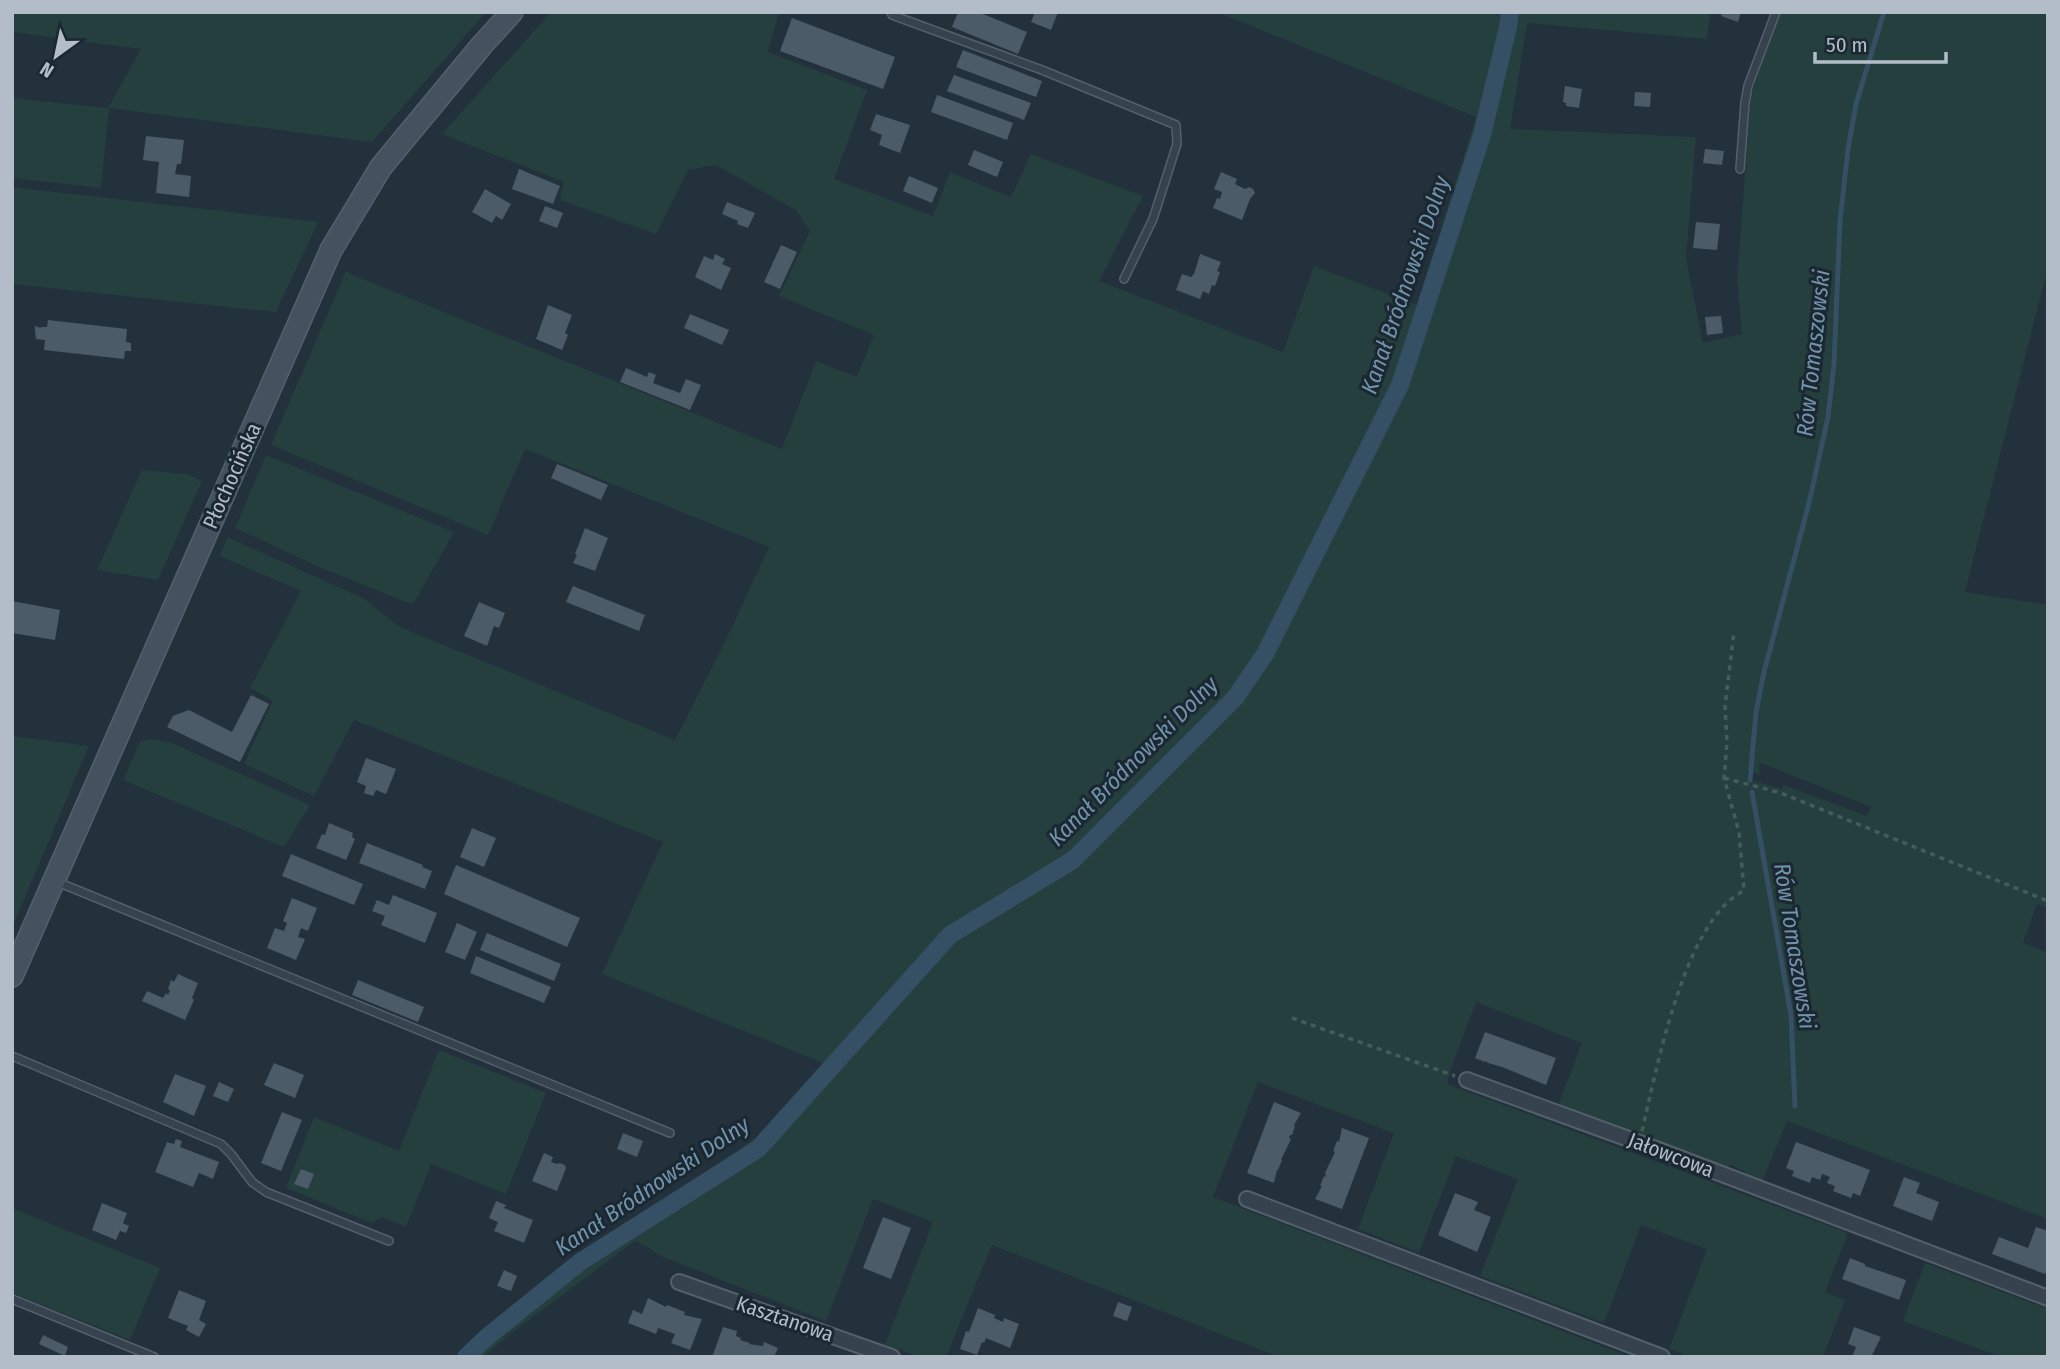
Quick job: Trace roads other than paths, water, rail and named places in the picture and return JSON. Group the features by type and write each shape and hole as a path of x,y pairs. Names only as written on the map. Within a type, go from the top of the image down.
{"main road":[{"name":"Płochocińska","path":"12,976 331,250 381,167 512,12"}],"street":[{"name":"Jałowcowa","path":"1467,1080 2048,1298"},
{"path":"1247,1199 1662,1357"},
{"name":"Kasztanowa","path":"679,1282 892,1357"}],"lane":[{"path":"891,12 892,15 1042,70 1177,125 1177,144 1153,219 1124,279"},
{"path":"1740,169 1748,86 1776,12"},
{"path":"55,881 670,1133"},
{"path":"12,1056 221,1144 252,1182 266,1192 389,1241"},
{"path":"12,1299 154,1357"}],"waterway":[{"name":"Kanał Bródnowski Dolny","path":"466,1357 580,1262 758,1149 950,935 1073,860 1235,698 1265,654 1400,385 1482,135 1510,12"},
{"name":"Rów Tomaszowski","path":"1750,780 1756,712 1764,672 1809,503 1828,417 1834,364 1840,221 1848,149 1856,104 1884,12"},
{"name":"Rów Tomaszowski","path":"1752,792 1791,1015 1795,1106"}]}
